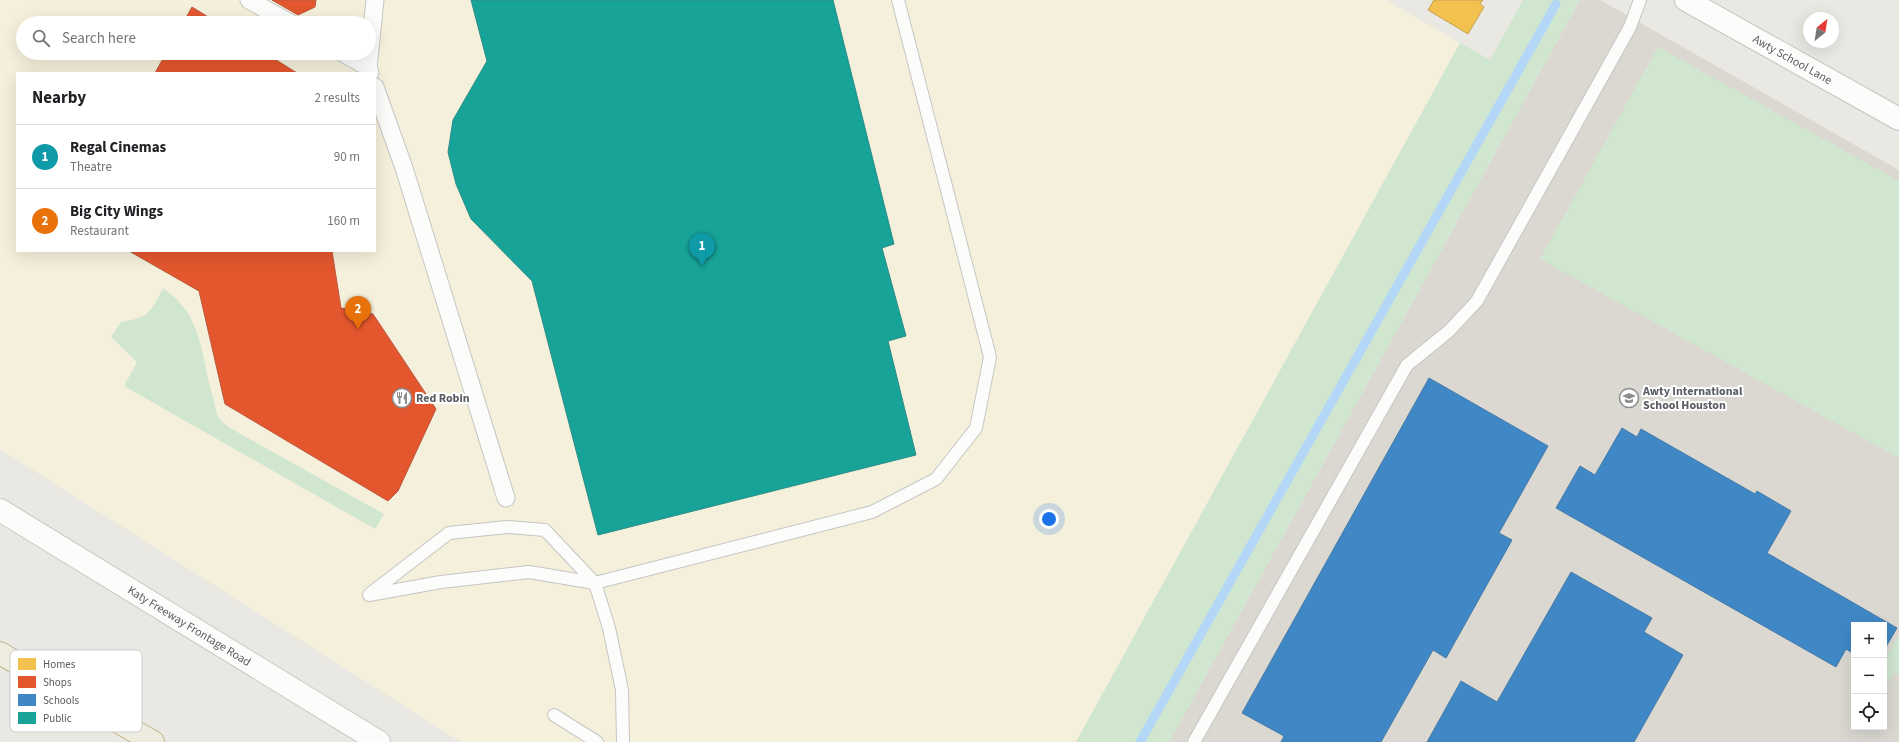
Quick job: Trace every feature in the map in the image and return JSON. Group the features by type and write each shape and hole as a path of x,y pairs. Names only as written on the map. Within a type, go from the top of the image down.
{"highway":[{"path":"0,653 10,659"},
{"path":"136,732 153,742"}],"main road":[{"name":"Awty School Lane","path":"1686,0 1899,119"},
{"name":"Katy Freeway Frontage Road","path":"0,510 379,742"}],"street":[{"path":"249,0 278,16"},
{"path":"374,16 375,0"},
{"path":"354,60 369,70 370,60"},
{"path":"376,90 406,175 506,498"}],"lane":[{"path":"623,742 622,690 609,628 595,583 545,530 507,527 449,533 369,595 441,582 529,572 595,583 872,512 936,479 976,428 990,357 898,0"},
{"path":"1194,742 1407,365 1449,331 1478,301 1630,27 1640,0"},
{"path":"554,715 597,742"}],"shaded area":[{"path":"0,0 1386,0 1460,43 1076,742 461,742 0,449"},
{"name":"Awty International School Houston","path":"1580,0 1600,0 1899,170 1899,742 1169,742"}],"green space":[{"path":"1523,0 1580,0 1169,742 1076,742 1460,43 1490,60"},
{"path":"1658,47 1899,181 1899,458 1540,259"},
{"path":"163,288 186,310 193,323 202,349 216,410 220,419 230,428 384,514 375,529 124,386 137,362 111,337 121,322 144,316 152,308"},
{"path":"1899,634 1899,675 1894,673 1890,682 1887,680 1887,656"}],"building: Homes":[{"path":"1434,0 1483,0 1480,4 1484,7 1468,34 1428,10"}],"building: Shops":[{"path":"272,0 316,0 315,7 298,15"},
{"path":"192,7 207,16 187,16"},
{"path":"162,60 276,60 295,72 156,72"},
{"path":"131,252 332,252 341,308 373,314 436,409 398,491 388,501 225,404 199,291"}],"building: Schools":[{"path":"1429,378 1548,446 1499,533 1512,540 1446,658 1433,650 1381,742 1281,742 1284,736 1242,713"},
{"path":"1622,428 1637,437 1641,429 1755,494 1757,491 1791,511 1767,553 1887,622 1851,622 1851,652 1846,649 1836,667 1556,508 1580,466 1595,475"},
{"path":"1571,572 1652,618 1644,632 1683,655 1634,742 1427,742 1461,681 1497,702"},
{"path":"1887,622 1897,628 1887,645"}],"building: Public":[{"path":"471,0 833,0 894,244 882,248 906,336 888,341 916,455 598,535 532,281 471,219 456,184 448,152 453,120 487,61"}],"waterway":[{"path":"1140,742 1556,4"}],"place":[{"name":"Regal Cinemas","path":"702,266"},
{"name":"Big City Wings","path":"358,329"},
{"name":"Red Robin","path":"402,398"},
{"name":"Awty International School Houston","path":"1629,398"}]}
